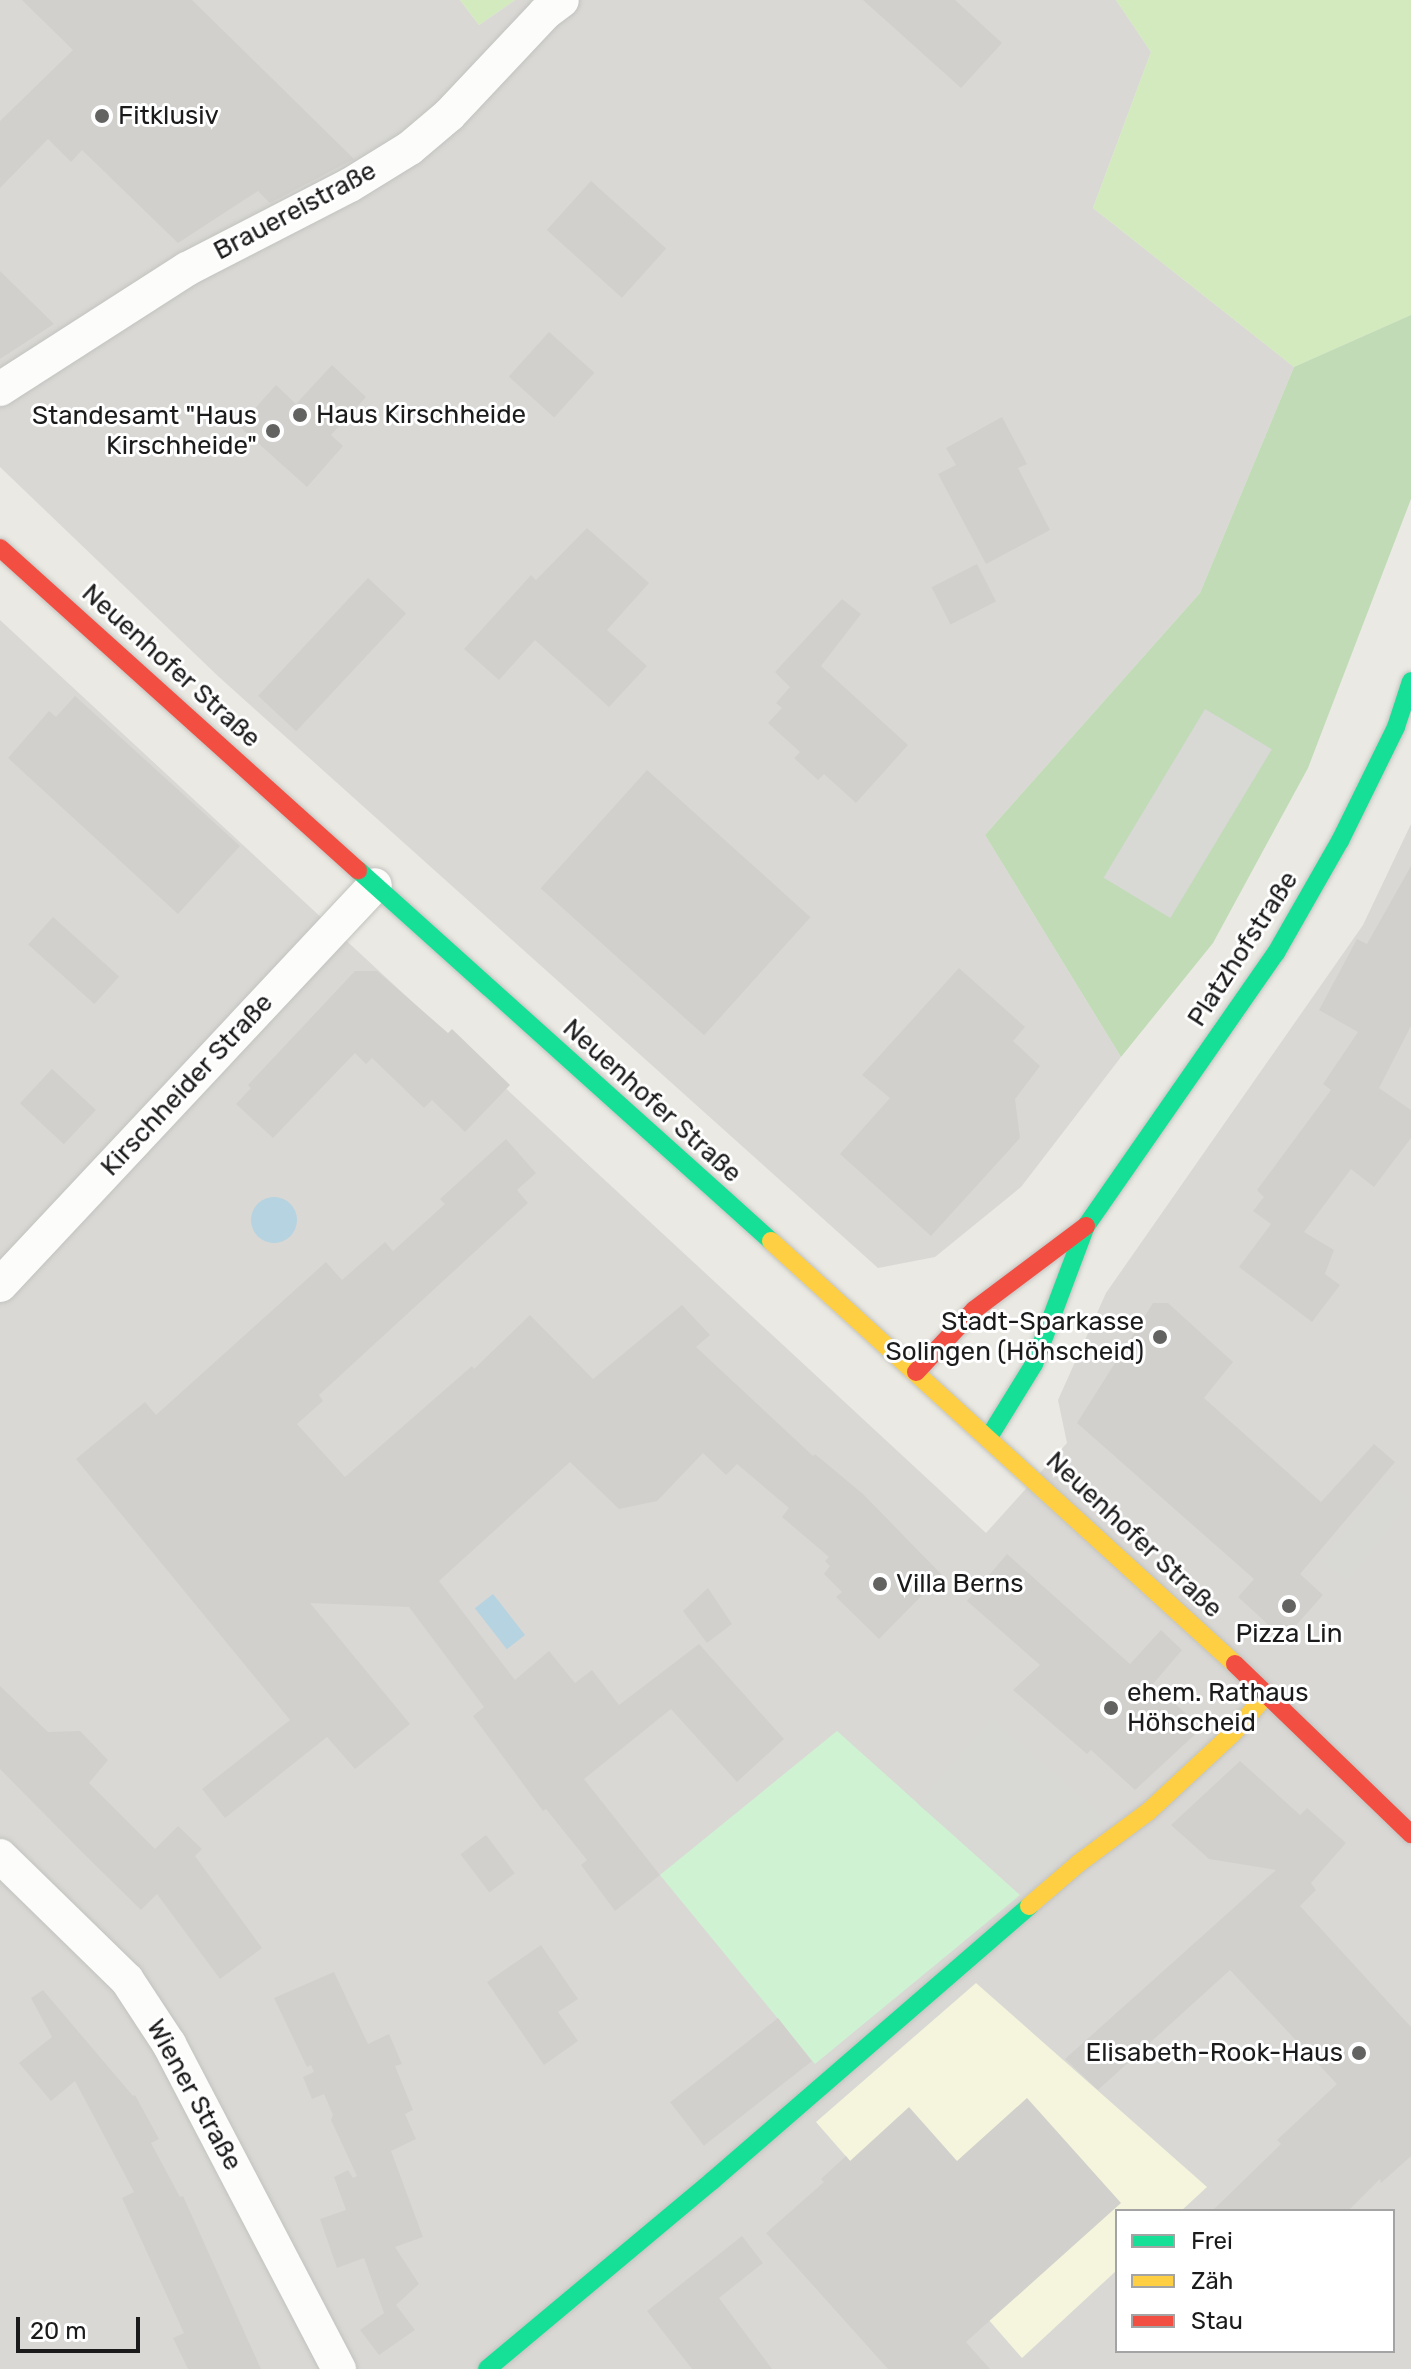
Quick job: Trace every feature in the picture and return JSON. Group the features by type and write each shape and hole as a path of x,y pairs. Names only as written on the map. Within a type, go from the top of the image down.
{"main road":[{"name":"Neuenhofer Straße","path":"0,548 989,1437 1267,1694 1411,1834"},
{"name":"Platzhofstraße","path":"989,1437 1034,1364 1086,1226 1276,953 1347,827 1396,727 1411,681"},
{"name":"Platzhofstraße","path":"916,1372 974,1310 1086,1226"},
{"path":"487,2369 712,2181 1079,1863 1148,1812 1234,1732 1267,1694"}],"street":[{"name":"Brauereistraße","path":"0,389 187,269 350,185 410,148 449,115 545,13 562,0"},
{"name":"Kirschheider Straße","path":"0,1285 375,885"},
{"name":"Wiener Straße","path":"0,1856 127,1980 169,2044 339,2369"}],"shaded area":[{"path":"0,0 460,0 479,25 515,0 1116,0 1151,52 1093,208 1294,367 1200,593 985,835 1121,1057 1021,1187 935,1257 878,1268 219,677 0,467"},
{"path":"1411,315 1411,499 1308,768 1213,943 1121,1057 985,835 1200,593 1294,367"},
{"path":"0,620 986,1533 1067,1443 1058,1400 1106,1293 1363,925 1411,824 1411,2369 0,2369"},
{"path":"1205,709 1272,749 1170,918 1104,878"},
{"path":"1385,1482 1409,1501 1348,1580 1323,1561"},
{"path":"991,1719 1106,1819 1032,1903 918,1804"},
{"path":"976,1983 1207,2187 1183,2209 1115,2209 1115,2272 1022,2358 816,2122"}],"green space":[{"path":"460,0 515,0 479,25"},
{"path":"1116,0 1411,0 1411,315 1294,367 1093,208 1151,52"},
{"path":"837,1731 1020,1895 815,2064 660,1875"}],"water":[{"path":"274,1197 290,1204 297,1220 290,1236 274,1243 258,1236 251,1220 258,1204"},
{"path":"493,1594 525,1635 507,1649 475,1608"}],"building":[{"path":"22,0 192,0 354,159 270,203 258,191 178,243 82,150 71,162 48,139 0,188 0,121 73,50"},
{"path":"863,0 955,0 1002,43 961,88"},
{"path":"591,181 666,249 622,298 547,230"},
{"path":"0,271 54,324 0,359"},
{"path":"549,332 594,373 554,417 509,377"},
{"name":"Haus Kirschheide","path":"332,365 366,397 331,435 343,446 307,487 239,426 276,385 296,404"},
{"path":"1002,417 1027,464 1018,468 1050,530 986,564 938,474 956,465 946,448"},
{"path":"587,528 649,583 607,630 647,666 609,707 535,640 499,680 464,649 531,575 536,580"},
{"path":"977,564 996,601 951,625 932,587"},
{"path":"368,578 406,613 296,731 258,696"},
{"path":"842,599 861,614 821,666 908,745 856,803 824,774 818,780 794,758 800,752 768,723 782,708 776,703 790,687 775,672"},
{"path":"75,696 240,846 178,914 8,758 49,711 56,717"},
{"path":"647,770 810,917 704,1035 541,888"},
{"path":"1411,866 1411,1026 1379,1088 1411,1110 1411,1138 1374,1187 1351,1169 1304,1232 1334,1250 1325,1274 1340,1285 1312,1322 1239,1267 1271,1224 1253,1211 1264,1197 1257,1190 1331,1090 1323,1084 1358,1032 1319,1010 1357,939 1367,944"},
{"path":"53,917 119,977 94,1004 28,944"},
{"path":"959,968 1025,1027 1013,1041 1040,1066 1015,1099 1020,1138 931,1236 840,1154 890,1098 862,1075"},
{"path":"355,971 377,971 448,1033 452,1029 510,1085 465,1132 432,1100 424,1108 372,1058 366,1064 355,1053 273,1138 236,1104 251,1088 248,1085"},
{"path":"52,1069 96,1110 64,1144 20,1103"},
{"path":"506,1139 536,1173 517,1190 528,1203 319,1395 323,1401 297,1424 345,1477 472,1366 474,1369 530,1315 593,1379 682,1305 710,1335 696,1347 813,1456 815,1454 863,1494 942,1575 879,1639 836,1597 842,1592 824,1574 830,1566 825,1561 829,1557 782,1517 789,1508 737,1464 726,1475 703,1453 657,1501 619,1509 570,1462 439,1581 515,1680 549,1651 575,1683 592,1670 619,1705 699,1644 784,1739 737,1782 671,1709 584,1779 660,1875 615,1911 581,1865 587,1860 546,1809 543,1811 473,1716 484,1707 409,1607 310,1603 410,1724 355,1769 327,1737 225,1818 202,1789 290,1720 76,1459 145,1402 156,1415 326,1262 342,1280 385,1242 393,1251 445,1204 440,1199"},
{"path":"1153,1303 1168,1303 1233,1362 1204,1398 1321,1502 1374,1444 1395,1462 1300,1574 1323,1595 1284,1639 1238,1597 1254,1579 1077,1423"},
{"name":"ehem. Rathaus Höhscheid","path":"1007,1554 1130,1664 1161,1630 1182,1650 1153,1684 1202,1728 1135,1790 1091,1750 1087,1754 1013,1690 1040,1665 967,1601"},
{"path":"708,1588 732,1624 707,1643 683,1611"},
{"path":"0,1686 48,1732 80,1731 108,1760 89,1783 155,1849 178,1826 202,1849 195,1856 262,1948 220,1979 157,1894 141,1910 82,1852 0,1769"},
{"path":"1240,1761 1300,1815 1307,1808 1346,1843 1311,1883 1316,1890 1300,1906 1411,2027 1411,2156 1381,2183 1380,2179 1350,2209 1214,2209 1281,2144 1277,2140 1337,2084 1230,1970 1098,2090 1065,2059 1276,1870 1209,1859 1171,1825"},
{"path":"486,1835 515,1873 489,1893 460,1854"},
{"path":"541,1945 578,1999 558,2012 578,2041 544,2065 487,1982"},
{"path":"334,1972 368,2044 389,2034 402,2064 395,2066 413,2110 405,2114 416,2139 391,2151 423,2237 395,2247 419,2284 396,2305 415,2330 379,2355 360,2330 384,2313 364,2258 337,2268 320,2219 346,2210 334,2177 348,2170 353,2178 357,2176 331,2120 333,2115 324,2094 312,2099 303,2077 314,2072 311,2065 307,2067 274,1998"},
{"path":"43,1990 135,2095 159,2139 151,2143 180,2197 183,2196 261,2369 188,2369 173,2338 184,2333 122,2198 134,2192 75,2081 51,2101 19,2063 52,2037 31,1998"},
{"path":"778,2018 812,2061 704,2146 670,2102"},
{"path":"1027,2098 1121,2203 966,2342 990,2369 888,2369 766,2233 824,2182 821,2179 846,2156 850,2161 909,2107 957,2161"},
{"path":"742,2236 763,2263 719,2298 772,2369 692,2369 647,2311"}],"traffic: fast":[{"path":"989,1437 1034,1364 1086,1226 1276,953 1340,841 1396,727 1411,681"},
{"path":"358,870 771,1241"},
{"path":"487,2369 712,2181 1029,1906"}],"traffic: slow":[{"path":"771,1241 1235,1664"},
{"path":"1029,1906 1079,1863 1148,1812 1234,1732 1267,1694"}],"traffic: jam":[{"path":"0,548 358,870"},
{"path":"916,1372 974,1310 1086,1226"},
{"path":"1235,1664 1411,1834"}],"place":[{"name":"Fitklusiv","path":"102,116"},
{"name":"Haus Kirschheide","path":"300,415"},
{"name":"Standesamt \"Haus Kirschheide\"","path":"273,431"},
{"name":"Stadt-Sparkasse Solingen (Höhscheid)","path":"1160,1337"},
{"name":"Villa Berns","path":"880,1584"},
{"name":"Pizza Lin","path":"1289,1606"},
{"name":"ehem. Rathaus Höhscheid","path":"1111,1708"},
{"name":"Elisabeth-Rook-Haus","path":"1359,2053"}]}
